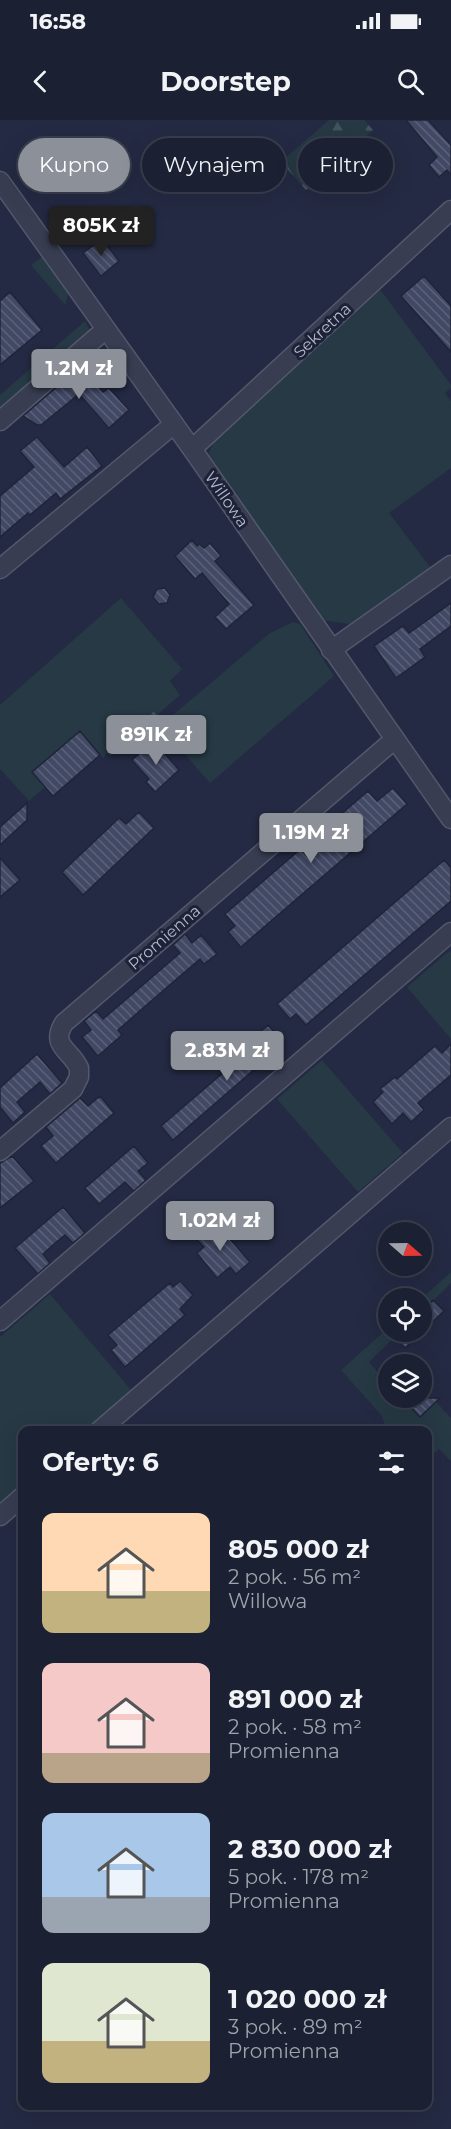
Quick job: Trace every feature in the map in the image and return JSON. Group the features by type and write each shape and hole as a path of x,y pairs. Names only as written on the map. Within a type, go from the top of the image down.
{"street":[{"name":"Willowa","path":"0,181 192,449 451,819"},
{"name":"Sekretna","path":"192,449 451,210"},
{"path":"0,421 106,329"},
{"path":"0,569 174,424"},
{"path":"331,650 451,565"},
{"name":"Promienna","path":"0,1151 73,1089 77,1083 79,1068 58,1038 64,1023 394,739"},
{"path":"0,1321 451,932"},
{"path":"105,1426 451,1126"},
{"path":"0,1516 18,1500"}],"green space":[{"path":"329,120 364,120 373,130 364,138 308,138"},
{"path":"298,147 298,181 286,168 286,158"},
{"path":"43,256 69,292 65,305 31,265"},
{"path":"379,288 451,385 445,393 451,401 451,468 389,513 431,568 350,624 321,620 206,458 214,442"},
{"path":"85,321 93,336 0,415 0,395"},
{"path":"121,598 182,669 170,681 180,695 157,715 144,707 102,740 113,753 110,756 107,753 103,758 80,731 32,772 45,787 29,801 0,769 0,705"},
{"path":"293,622 300,624 334,676 210,783 160,726 270,633"},
{"path":"144,707 157,715 113,753 102,740"},
{"path":"449,951 451,953 451,1039 407,987"},
{"path":"322,1060 403,1153 358,1192 277,1099"},
{"path":"451,1272 451,1283 432,1302 432,1289"},
{"path":"50,1294 131,1390 90,1426 18,1426 18,1488 0,1504 0,1337"},
{"path":"378,1337 378,1342 390,1342 369,1362 378,1372 378,1408 411,1408 420,1417 436,1402 451,1418 451,1461 439,1449 432,1455 432,1426 385,1426 382,1416 341,1370"}],"building":[{"path":"406,120 428,120 451,145 451,175 447,170 439,177 429,165 437,157"},
{"path":"102,239 119,261 101,276 83,253"},
{"path":"424,276 451,306 451,352 401,296"},
{"path":"10,292 42,330 0,365 0,301"},
{"path":"81,366 103,392 109,388 129,410 109,428 79,394 41,425 23,416"},
{"path":"37,437 64,467 87,447 102,466 60,499 56,493 0,537 0,496 34,467 20,451"},
{"path":"192,540 197,546 199,544 204,548 210,543 221,556 215,561 254,605 226,629 215,617 229,604 202,573 195,579 175,556"},
{"path":"165,588 170,595 167,603 159,604 153,597 157,589"},
{"path":"451,603 451,626 420,649 425,657 396,678 374,646 403,626 409,633"},
{"path":"80,731 100,755 53,796 32,772"},
{"path":"154,741 179,770 155,792 146,782 149,779 132,760"},
{"path":"393,788 407,804 241,947 228,932 235,926 225,914 368,791 377,801"},
{"path":"27,803 27,820 0,845 0,827"},
{"path":"139,812 154,828 83,895 62,872 119,818 126,824"},
{"path":"0,858 20,880 0,897"},
{"path":"444,860 451,868 451,901 306,1025 296,1014 290,1019 277,1004"},
{"path":"185,934 192,943 201,935 217,954 204,964 200,959 165,989 118,1030 122,1035 98,1056 82,1037 91,1030 84,1021 96,1011 103,1019 180,953 173,945"},
{"path":"268,1025 284,1044 275,1051 284,1061 272,1072 263,1062 173,1140 161,1126 260,1041 256,1036"},
{"path":"451,1044 451,1075 418,1103 424,1110 411,1122 403,1113 392,1124 373,1102 383,1092 380,1089 395,1077 397,1079 435,1046 442,1053"},
{"path":"37,1054 62,1083 50,1094 40,1082 17,1102 25,1112 13,1123 0,1107 0,1088"},
{"path":"100,1096 114,1113 56,1163 41,1146 53,1136 46,1127 80,1098 88,1106"},
{"path":"134,1146 148,1163 138,1171 146,1180 134,1191 125,1182 99,1204 85,1188"},
{"path":"12,1156 34,1181 0,1208 0,1163"},
{"path":"63,1207 85,1233 73,1243 65,1235 54,1244 43,1254 50,1263 38,1274 15,1248"},
{"path":"215,1222 250,1262 236,1274 230,1267 217,1278 197,1253 204,1247 196,1239"},
{"path":"180,1281 193,1295 180,1309 185,1315 125,1367 111,1350 117,1345 108,1335 170,1283 173,1287"},
{"path":"433,1300 444,1311 432,1322"},
{"path":"399,1342 411,1342 405,1348"},
{"path":"432,1398 440,1398 432,1406"},
{"path":"411,1408 429,1408 420,1417"}]}
